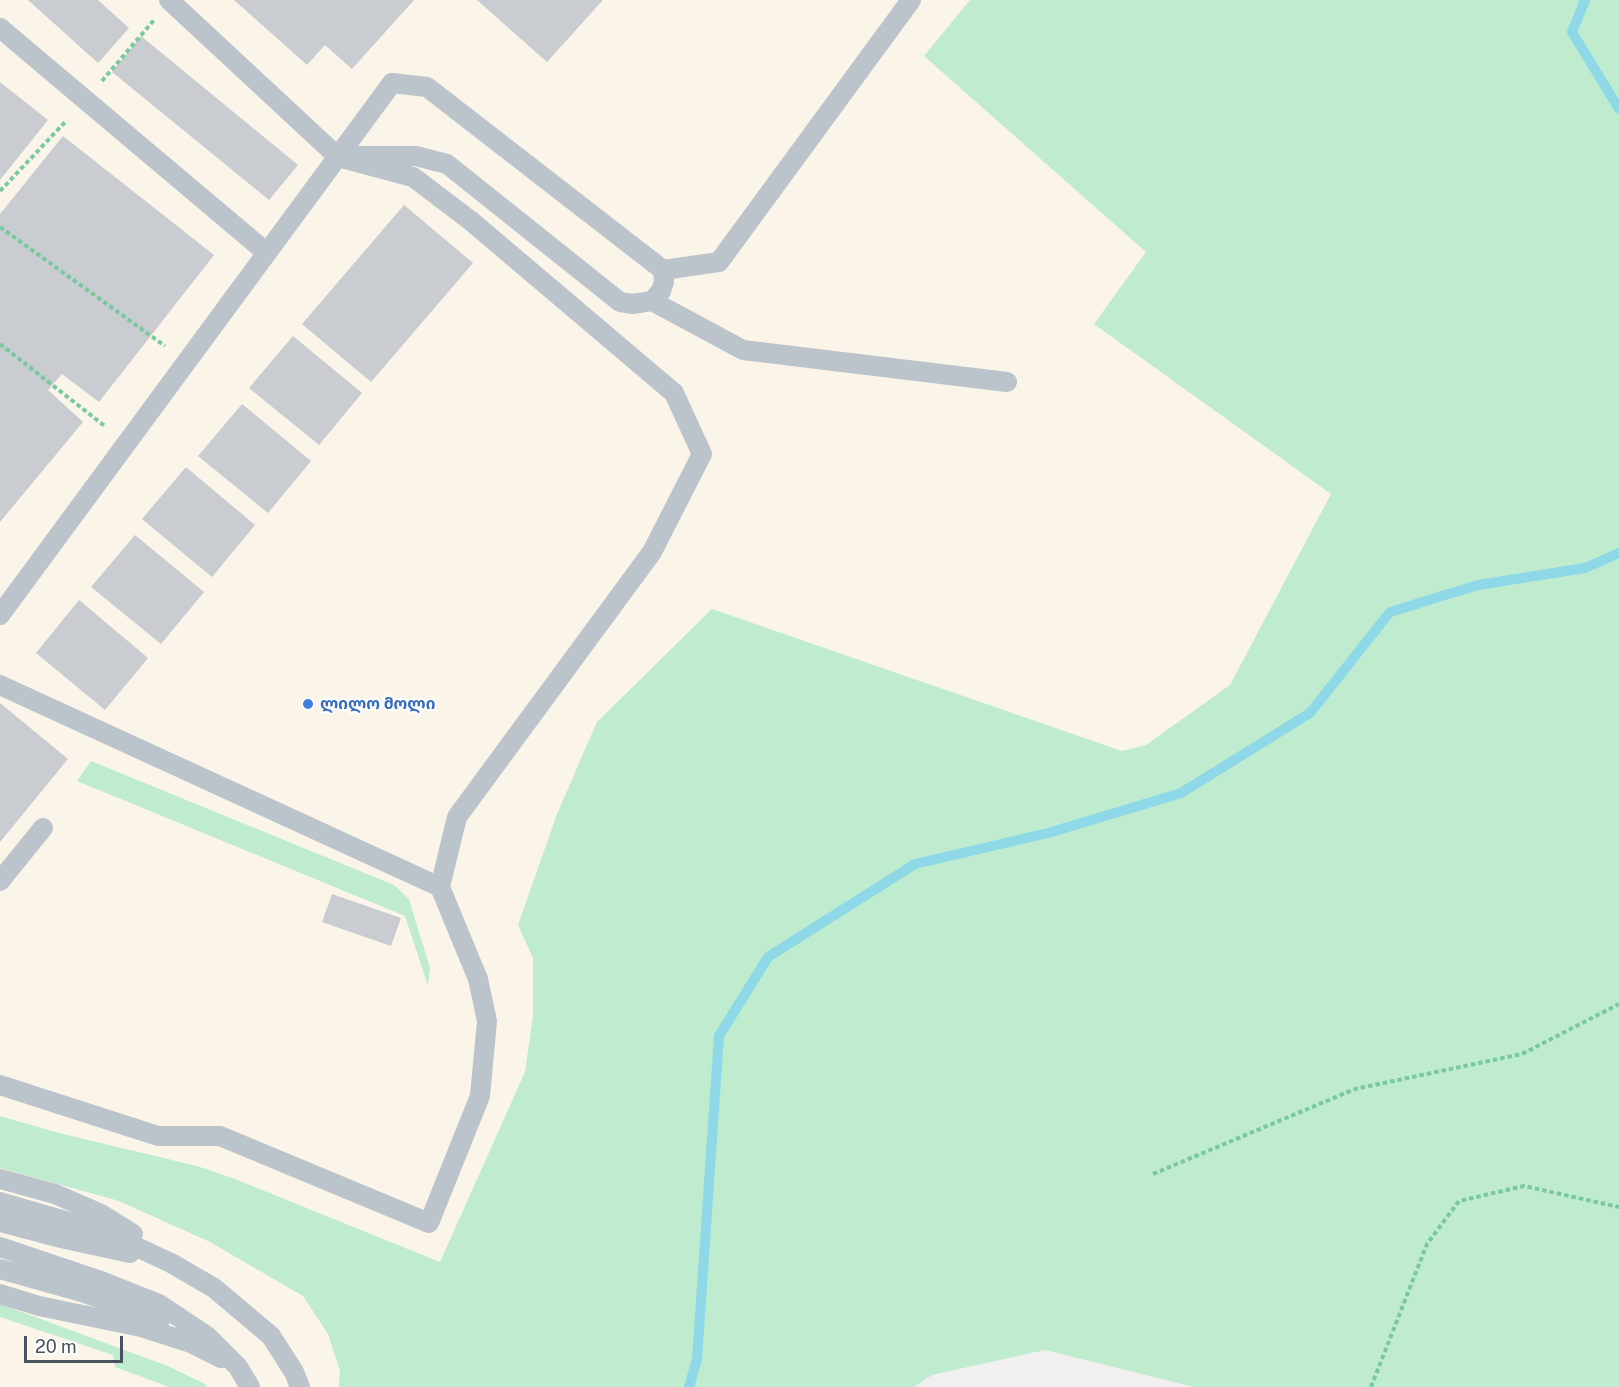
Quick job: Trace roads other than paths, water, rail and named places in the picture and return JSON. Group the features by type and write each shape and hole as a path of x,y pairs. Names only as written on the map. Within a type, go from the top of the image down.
{"lane":[{"path":"0,1085 158,1136 220,1136 429,1223 480,1096 487,1021 478,979 440,887 457,817 652,552 702,454 674,393 471,221 413,177 338,157 169,0"},
{"path":"0,615 392,83 427,87 663,270 719,262 911,0"},
{"path":"0,28 267,253"},
{"path":"338,157 380,154 416,156 447,164 620,302 633,304 652,301 743,350 1007,382"},
{"path":"652,301 661,291 664,282 663,270"},
{"path":"0,685 440,887"},
{"path":"0,881 43,828"},
{"path":"0,1179 55,1194 101,1214 125,1228 171,1263"},
{"path":"0,1202 104,1232 171,1263 214,1288 271,1336 294,1372 300,1387"},
{"path":"0,1222 171,1263"},
{"path":"0,1247 101,1281 159,1304 207,1336 238,1367 250,1387"},
{"path":"0,1269 82,1292 130,1309 161,1323 191,1343 238,1367"},
{"path":"0,1294 39,1306 141,1327 191,1343"}],"waterway":[{"path":"1585,0 1572,32 1619,109"},
{"path":"689,1387 697,1359 719,1036 768,957 915,864 1048,833 1181,793 1310,713 1390,612 1478,585 1585,568 1619,553"}],"place":[{"name":"ლილო მოლი","path":"308,704"}]}
